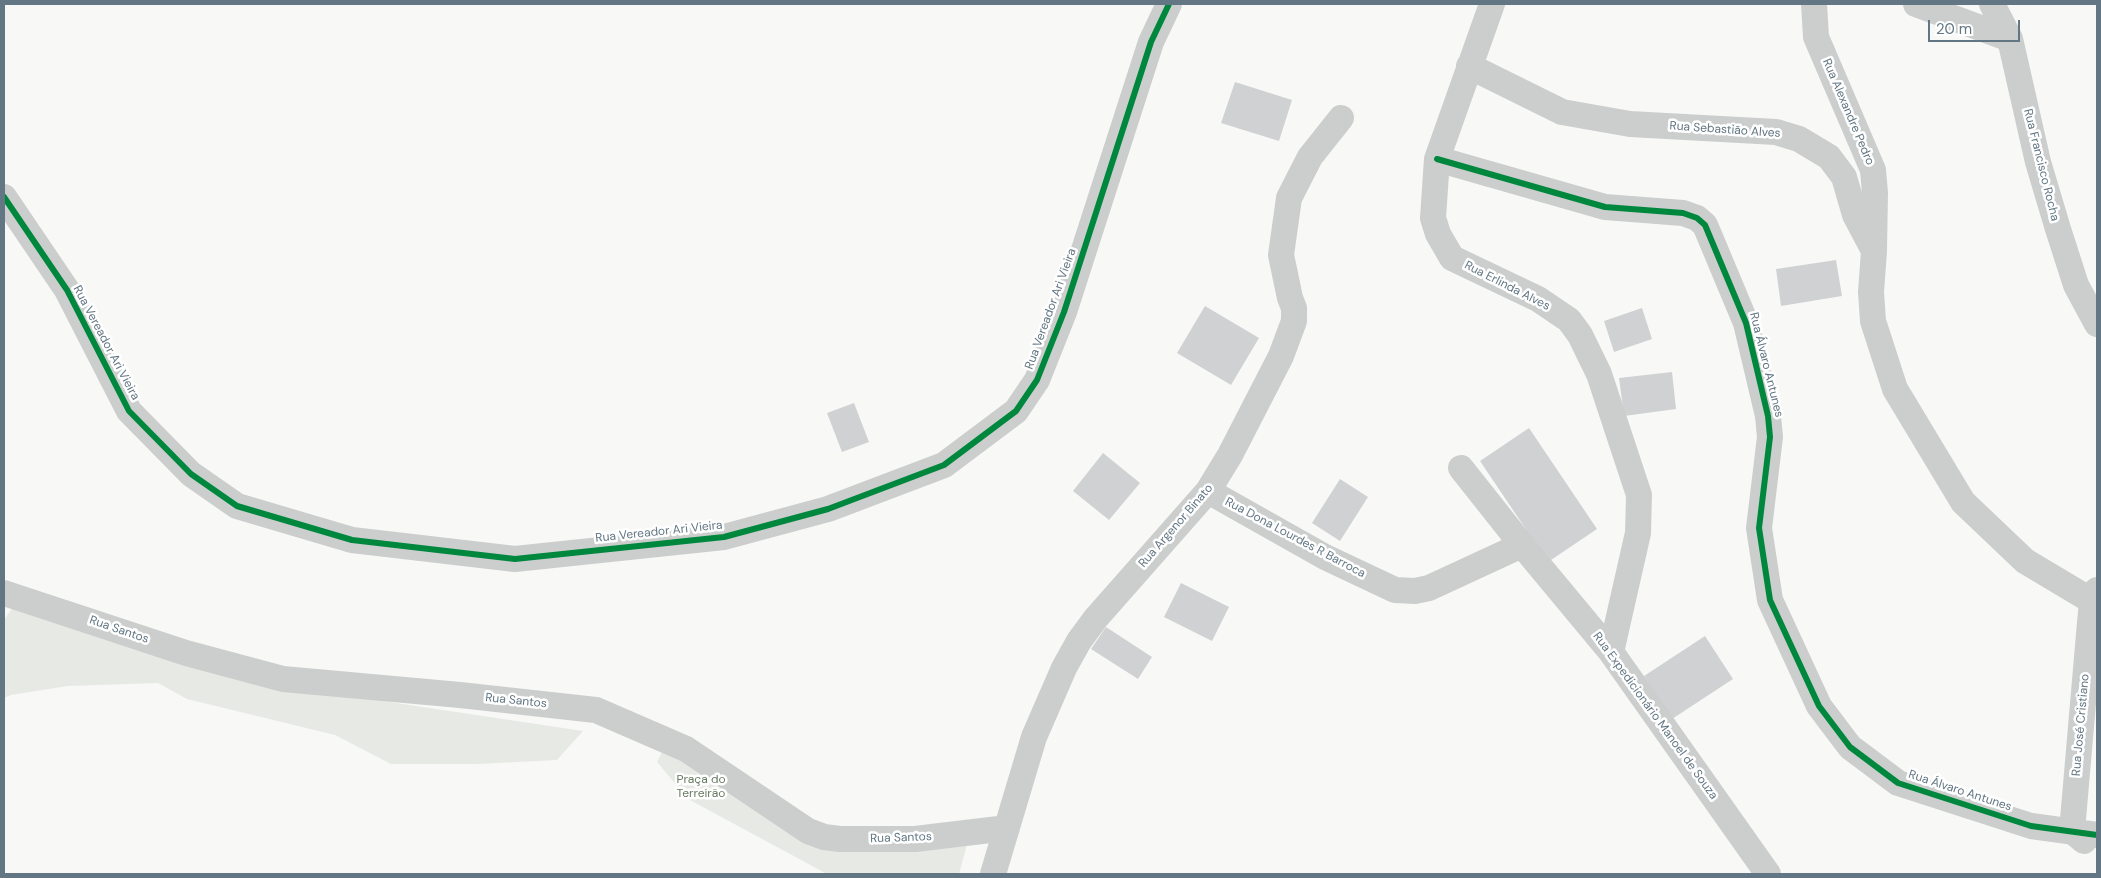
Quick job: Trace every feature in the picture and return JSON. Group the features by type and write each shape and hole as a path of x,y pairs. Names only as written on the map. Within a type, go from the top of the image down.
{"street":[{"name":"Rua Vereador Ari Vieira","path":"4,197 67,290 129,411 191,474 237,506 352,540 515,559 724,537 828,509 944,465 1016,411 1037,380 1064,312 1151,42 1169,4"},
{"name":"Rua Erlinda Alves","path":"1492,4 1468,66 1437,159 1433,218 1438,234 1452,258 1538,299 1569,320 1580,335 1599,374 1639,495 1638,532 1611,652"},
{"name":"Rua Alexandre Pedro","path":"1814,4 1816,37 1873,170 1875,193 1874,252"},
{"path":"1916,4 2010,39"},
{"name":"Rua Francisco Rocha","path":"1992,4 2010,39 2038,162 2076,285 2097,324"},
{"name":"Rua Sebastião Alves","path":"1468,66 1562,112 1630,124 1776,132 1799,139 1829,157 1844,177 1855,215 1874,252"},
{"name":"Rua Argenor Binato","path":"993,874 1034,737 1064,668 1079,641 1096,618 1208,491 1230,455 1281,356 1294,321 1294,308 1290,298 1281,255 1289,198 1310,156 1341,118"},
{"name":"Rua Álvaro Antunes","path":"1437,159 1605,207 1683,213 1697,218 1705,225 1746,323 1768,416 1770,437 1759,528 1770,600 1819,706 1850,747 1898,783 2031,826 2097,835"},
{"path":"1874,252 1871,292 1873,321 1895,390 1963,502 2024,562 2096,597"},
{"name":"Rua Expedicionário Manoel de Souza","path":"1462,468 1522,545 1611,652 1768,874"},
{"name":"Rua Dona Lourdes R Barroca","path":"1208,491 1325,557 1395,590 1415,591 1429,588 1522,545"},
{"name":"Rua Santos","path":"4,593 68,612 186,653 283,680 460,695 596,710 686,749 808,832 824,837 840,839 915,839 1007,828"},
{"name":"Rua José Cristiano","path":"2072,831 2096,597"},
{"path":"2072,831 2097,852"}],"green space":[{"path":"13,607 343,695 583,731 557,760 478,764 391,764 335,735 187,699 158,683 68,686 11,695 4,698 4,620"},
{"name":"Praça do Terreirão","path":"664,748 817,839 968,841 959,874 827,874 688,799 657,762"}],"building":[{"path":"1235,82 1292,100 1279,141 1221,123"},
{"path":"1836,260 1842,296 1781,306 1776,269"},
{"path":"1205,306 1259,338 1231,385 1177,353"},
{"path":"1642,308 1652,339 1614,352 1604,321"},
{"path":"1672,372 1676,409 1624,416 1619,378"},
{"path":"854,403 869,442 842,452 827,413"},
{"path":"1529,428 1597,529 1548,562 1480,461"},
{"path":"1103,453 1140,483 1109,520 1073,491"},
{"path":"1340,479 1368,497 1340,541 1312,523"},
{"path":"1181,583 1229,607 1212,641 1164,617"},
{"path":"1106,627 1152,657 1138,679 1091,649"},
{"path":"1705,636 1733,679 1672,719 1644,676"}],"cycle path":[{"path":"4,197 67,290 129,411 191,474 237,506 352,540 515,559 724,537 828,509 944,465 1016,411 1037,380 1064,312 1151,42 1169,4"},
{"path":"1437,159 1605,207 1683,213 1697,218 1705,225 1746,323 1768,416 1770,437 1759,528 1770,600 1819,706 1850,747 1898,783 2031,826 2097,835"}]}
